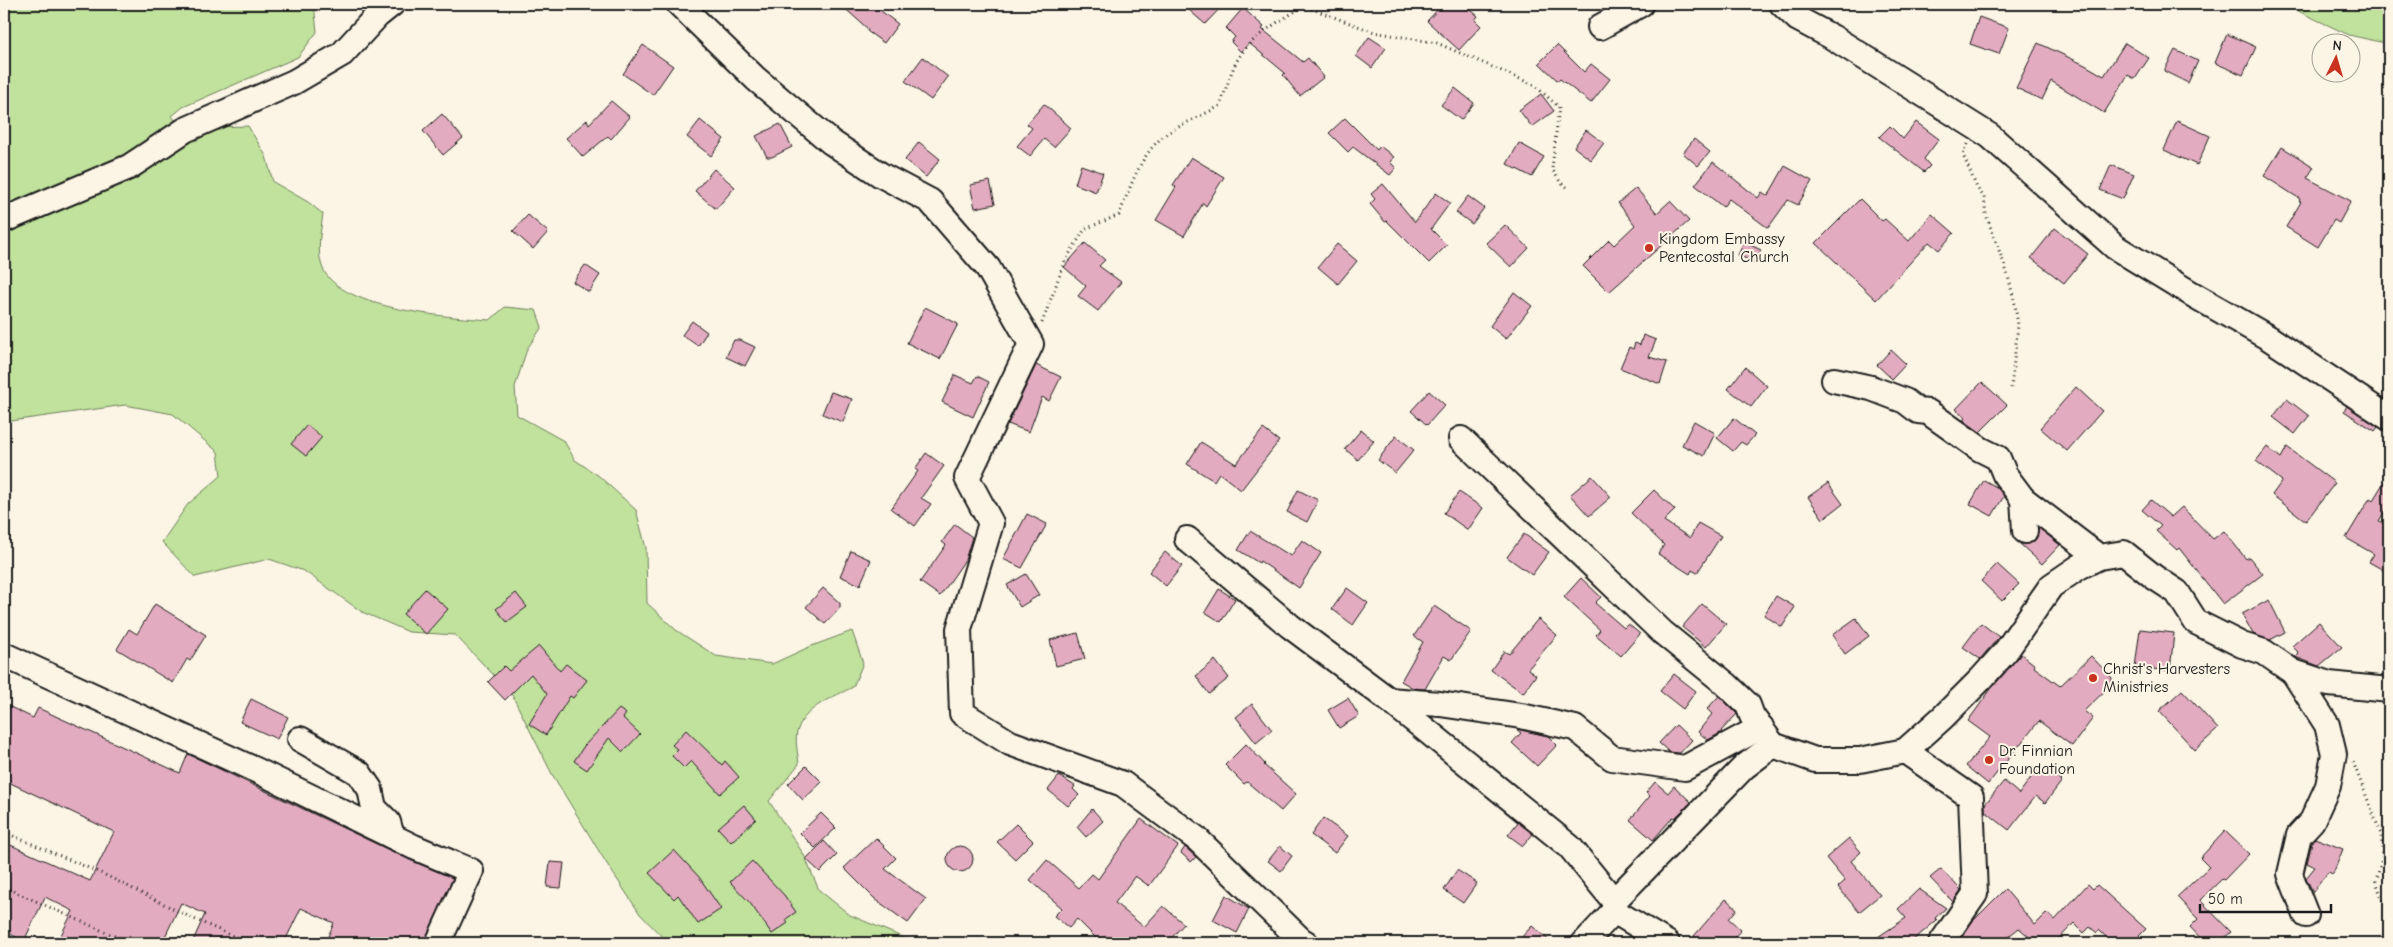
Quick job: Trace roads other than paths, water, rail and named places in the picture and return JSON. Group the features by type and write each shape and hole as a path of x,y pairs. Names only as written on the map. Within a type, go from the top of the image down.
{"street":[{"path":"4,220 129,167 185,130 294,82 342,54 377,16 392,4"},
{"path":"679,4 756,79 831,142 881,175 930,202 988,268 1031,344 967,478 991,522 959,629 962,713 1010,743 1122,784 1197,839 1306,943"},
{"path":"1600,28 1641,4"},
{"path":"1782,4 1798,19 1832,37 1990,136 2115,247 2269,338 2389,418"},
{"path":"1834,380 1871,388 1905,401 1918,411 1928,412 1980,449 1998,458 2005,474 2023,498 2099,557"},
{"path":"1461,440 1662,632 1726,684 1748,705 1752,716 1767,736 1815,760 1860,760 1905,751 1942,718 2006,651 2051,586 2079,567 2099,557 2124,553 2176,592 2196,622 2242,645 2264,652 2293,672 2329,684 2389,690"},
{"path":"2023,498 2025,531"},
{"path":"1187,539 1290,626 1389,700 1570,847 1614,906 1667,943"},
{"path":"4,655 258,771 471,872 438,943"},
{"path":"2293,672 2327,725 2334,754 2328,786 2312,822 2299,835 2290,874 2306,915"},
{"path":"1389,700 1467,708 1521,716 1566,726 1574,728 1612,758 1685,768 1767,736"},
{"path":"1584,943 1614,906 1744,766 1767,736"},
{"path":"300,739 359,773 370,789 374,808 388,822 392,836"},
{"path":"1905,751 1971,798 1975,894 1941,943"}],"place":[{"name":"Kingdom Embassy Pentecostal Church","path":"1649,248"},
{"name":"Christ's Harvesters Ministries","path":"2093,678"},
{"name":"Dr. Finnian Foundation","path":"1989,760"}]}
